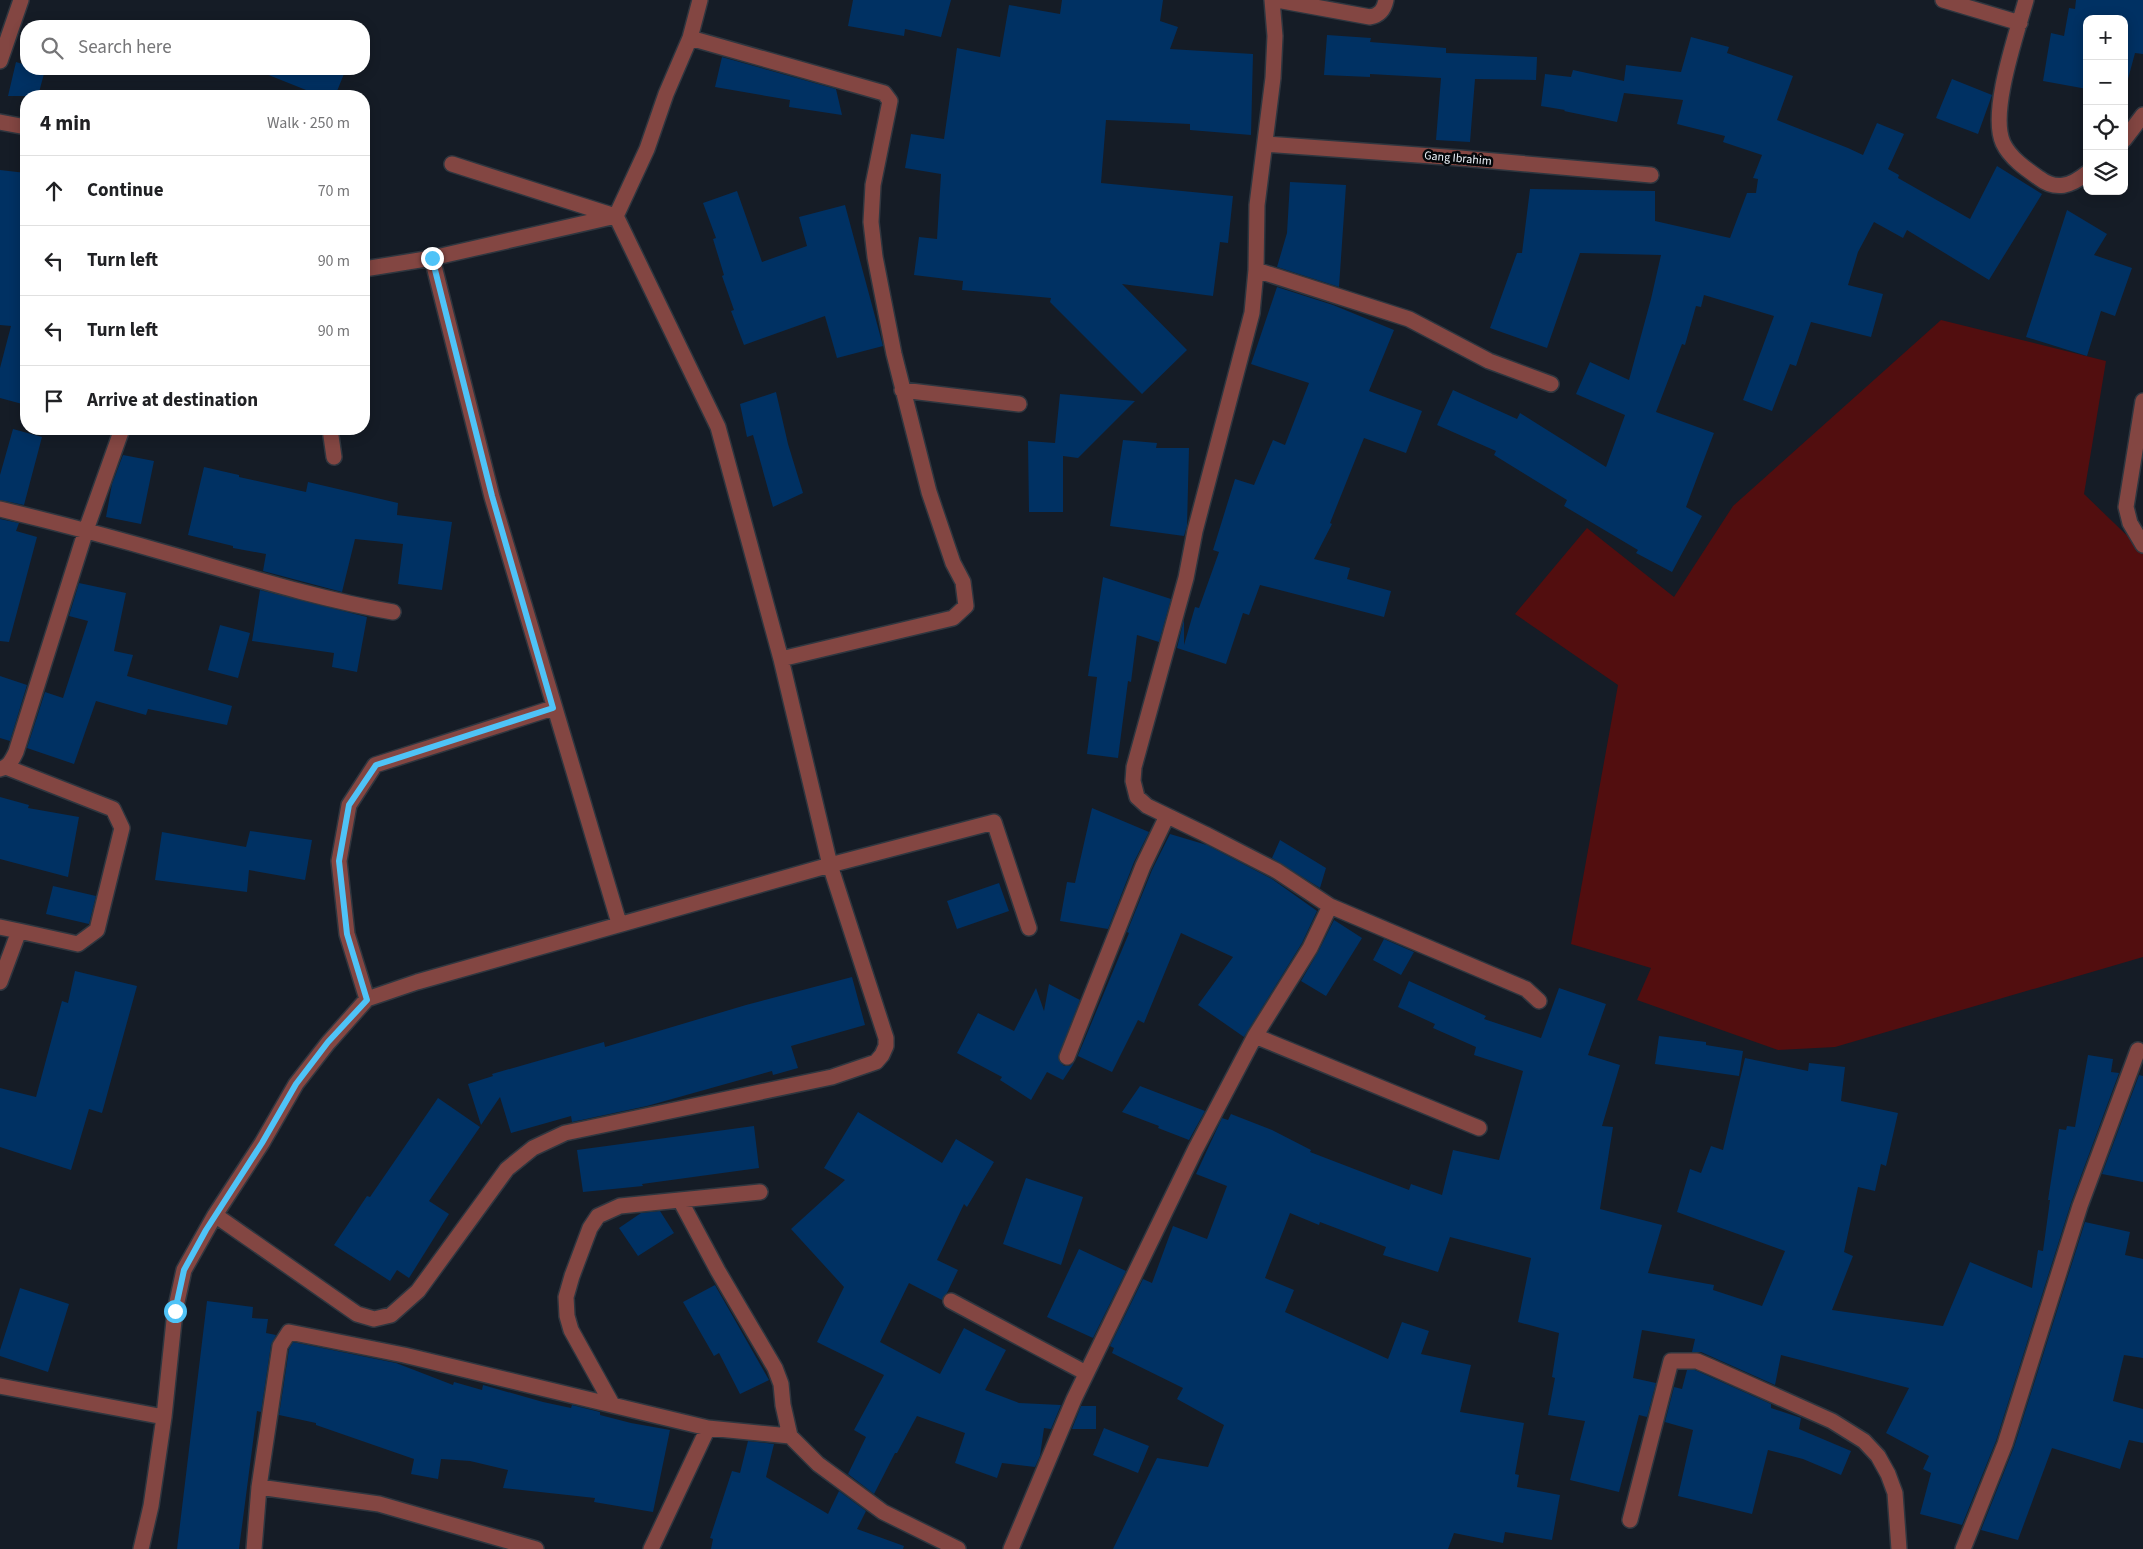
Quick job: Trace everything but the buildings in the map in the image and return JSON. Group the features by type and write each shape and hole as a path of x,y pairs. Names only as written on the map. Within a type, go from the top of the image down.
{"street":[{"path":"0,61 21,0"},
{"path":"616,216 647,148 666,94 690,38 700,0"},
{"path":"1272,0 1275,36 1273,78 1258,205 1256,270 1252,313 1195,531 1186,578 1134,766 1133,781 1137,797 1147,806 1277,872 1330,906 1526,988 1539,1001"},
{"path":"1277,0 1370,18 1379,15 1385,7 1386,0"},
{"path":"1943,0 2020,23"},
{"path":"2026,0 2001,99 2000,124 2003,143 2015,159 2051,186 2070,185 2083,176"},
{"path":"690,38 884,93 890,100 873,185 871,222 875,257 902,390 929,492 953,564 963,582 966,606 952,618 781,660"},
{"path":"2128,135 2143,115"},
{"path":"0,122 20,126"},
{"name":"Gang Ibrahim","path":"1266,144 1460,158 1651,176"},
{"path":"215,1215 357,1314 374,1319 391,1315 418,1291 508,1169 533,1148 565,1133 832,1077 876,1062 886,1046 886,1038 830,865 781,660 718,427 616,216 452,164"},
{"path":"370,268 432,258 616,216"},
{"path":"432,258 492,496 553,708 619,923"},
{"path":"1256,270 1408,319 1489,361 1551,384"},
{"path":"902,390 1019,404"},
{"path":"2142,407 2126,507 2130,524 2143,545"},
{"path":"3,768 12,761 16,752 86,530 120,435"},
{"path":"331,435 334,457"},
{"path":"0,509 86,530 356,606 393,612"},
{"path":"367,1000 347,934 339,861 349,805 376,765 553,708"},
{"path":"0,927 78,944 97,930 122,828 114,809 3,768"},
{"path":"1068,1057 1140,874 1167,816"},
{"path":"141,1549 151,1506 164,1417 175,1311 184,1270 215,1215 262,1143 296,1084 328,1042 367,1000 417,982 619,923 994,822 1029,928"},
{"path":"1011,1549 1086,1373 1195,1150 1255,1036 1310,948 1330,906"},
{"path":"0,982 19,932"},
{"path":"1255,1036 1479,1128"},
{"path":"1963,1549 2005,1444 2080,1206 2138,1050"},
{"path":"612,1404 571,1330 567,1316 566,1297 574,1269 590,1228 598,1216 620,1206 760,1192"},
{"path":"680,1200 718,1271 775,1368 781,1384 790,1436 818,1464 883,1512 958,1549"},
{"path":"951,1301 1086,1373"},
{"path":"254,1549 259,1487 280,1346 289,1332 404,1355 708,1428 790,1436"},
{"path":"1630,1520 1671,1361 1697,1361 1832,1421 1864,1441 1878,1456 1892,1484 1898,1518 1899,1549"},
{"path":"0,1386 164,1417"},
{"path":"651,1549 708,1428"},
{"path":"259,1487 379,1504 536,1549"}],"shaded area":[{"path":"1941,320 2106,361 2084,494 2143,551 2143,957 1835,1047 1778,1050 1637,1000 1651,968 1571,944 1618,685 1515,614 1587,528 1674,597 1733,506"}],"route":[{"path":"175,1311 184,1270 215,1215 262,1143 296,1084 328,1042 367,1000 347,934 339,861 349,805 376,765 553,708 492,496 432,258"}]}
